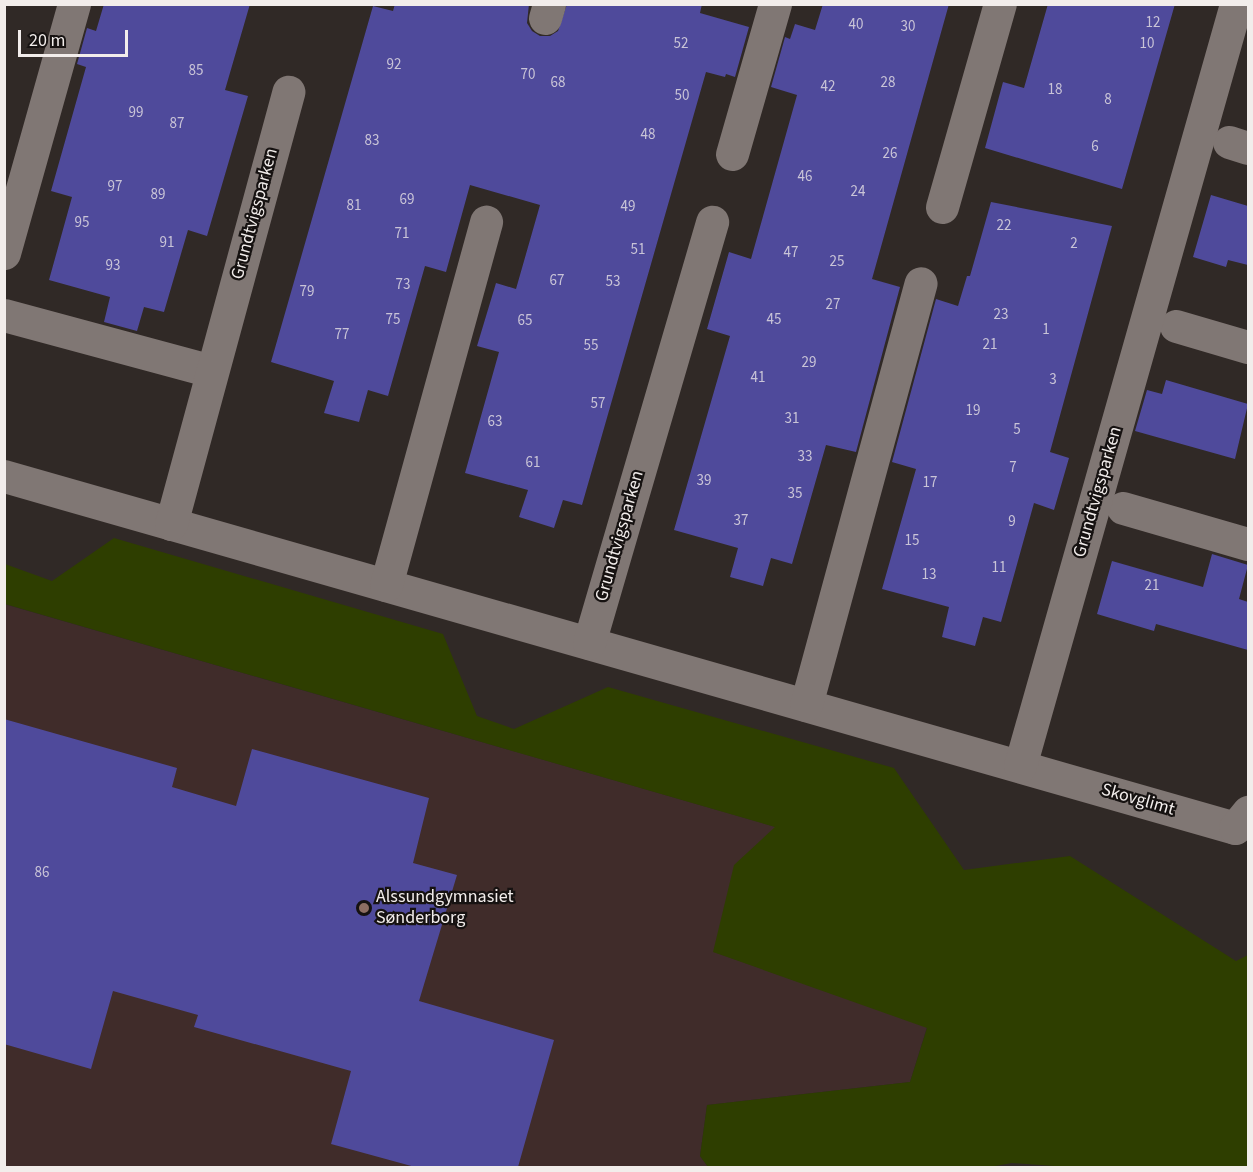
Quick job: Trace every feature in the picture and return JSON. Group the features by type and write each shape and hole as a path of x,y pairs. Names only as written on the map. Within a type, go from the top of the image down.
{"street":[{"path":"4,253 74,4"},
{"path":"732,153 775,4"},
{"path":"942,207 1000,4"},
{"name":"Grundtvigsparken","path":"1020,766 1236,4"},
{"name":"Grundtvigsparken","path":"171,524 288,92"},
{"path":"386,585 486,222"},
{"name":"Grundtvigsparken","path":"589,643 712,222"},
{"path":"806,705 921,283"},
{"path":"4,315 212,371"},
{"path":"1176,326 1248,347"},
{"path":"4,476 1020,766"},
{"path":"1123,508 1248,544"},
{"name":"Skovglimt","path":"1020,766 1235,828 1248,812"}],"shaded area":[{"name":"Alssundgymnasiet Sønderborg","path":"4,604 776,827 714,952 927,1027 910,1082 707,1105 700,1156 708,1167 5,1167"}],"green space":[{"path":"114,538 443,634 477,716 514,729 608,687 894,768 964,870 1070,856 1236,961 1248,955 1248,1167 1082,1168 1012,1163 984,1168 708,1167 700,1156 707,1105 910,1082 927,1028 713,952 734,865 775,827 5,604 5,564 52,581"}],"building":[{"path":"104,4 250,4 225,90 248,96 207,236 188,230 164,312 144,307 137,331 104,322 110,297 49,280 72,197 51,191 86,67 77,64 87,28 96,31"},
{"path":"395,4 529,4 527,23 532,31 540,36 550,36 558,31 567,4 702,4 700,13 749,27 735,77 706,72 582,505 563,500 554,528 519,517 528,490 465,473 499,352 477,346 496,283 516,289 540,205 470,185 446,272 425,266 388,396 368,390 359,422 324,413 334,381 271,362 373,6 393,11"},
{"path":"823,4 949,4 872,279 900,287 856,452 826,445 792,564 771,558 763,586 730,577 738,548 674,530 730,336 707,329 729,252 751,259 797,95 771,87 785,37 790,39 795,24 815,30"},
{"path":"1048,4 1175,4 1122,189 985,148 1003,82 1024,88"},
{"path":"1211,195 1248,206 1248,265 1228,260 1226,267 1193,257"},
{"path":"991,202 1112,226 1050,452 1069,458 1054,510 1034,503 1001,622 983,617 975,646 942,637 949,607 882,589 916,469 892,462 936,299 958,306 967,276 970,276"},
{"path":"1166,380 1248,404 1235,459 1135,431 1147,390 1162,394"},
{"path":"1212,554 1248,565 1239,599 1248,602 1248,650 1156,624 1154,631 1097,614 1112,561 1203,587"},
{"path":"4,719 177,768 172,787 236,806 252,749 429,798 413,863 457,875 419,1001 554,1040 518,1167 415,1167 331,1144 351,1071 194,1027 198,1015 113,991 91,1069 4,1044"}],"place":[{"name":"Alssundgymnasiet Sønderborg","path":"364,908"}]}
